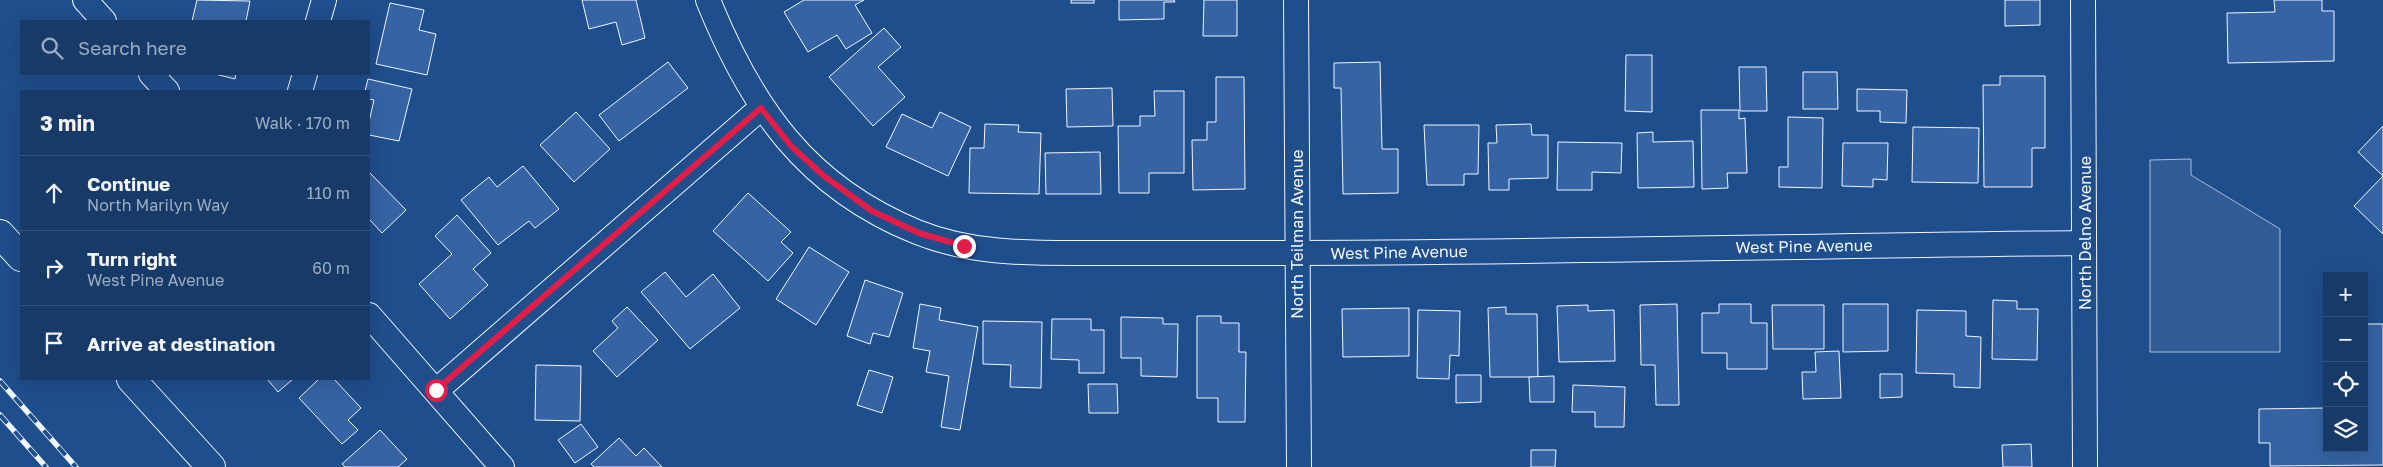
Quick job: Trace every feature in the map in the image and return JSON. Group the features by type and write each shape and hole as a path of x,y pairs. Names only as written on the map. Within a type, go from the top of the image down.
{"street":[{"path":"85,0 103,20"},
{"path":"318,20 324,0"},
{"name":"West Pine Avenue","path":"708,0 725,42 761,108 791,146 824,176 872,211 919,233 964,246 1014,253 1297,253 2084,243"},
{"name":"North Teilman Avenue","path":"1296,0 1298,467"},
{"name":"North Delno Avenue","path":"2083,0 2085,467"},
{"path":"153,75 166,90"},
{"path":"300,90 305,75"},
{"path":"436,390 761,108"},
{"path":"0,234 20,256"},
{"path":"370,316 502,467"},
{"path":"132,380 211,467"}],"shaded area":[{"path":"2191,159 2191,175 2280,229 2280,352 2150,352 2150,160"}],"building":[{"path":"197,0 250,1 246,20 192,20"},
{"path":"582,0 636,0 645,38 622,45 616,22 589,29"},
{"path":"804,0 864,0 855,5 872,33 846,49 837,35 808,52 784,12"},
{"path":"1071,0 1094,0 1094,3 1071,3"},
{"path":"1119,0 1174,0 1175,2 1164,2 1164,19 1119,20"},
{"path":"1204,0 1237,0 1237,36 1203,36"},
{"path":"2005,0 2040,0 2040,25 2005,26"},
{"path":"2274,0 2322,0 2322,11 2334,11 2334,61 2228,63 2227,13 2275,12"},
{"path":"390,3 424,10 419,30 436,34 427,75 376,64"},
{"path":"884,28 901,47 878,67 905,97 873,126 829,77"},
{"path":"1626,55 1652,55 1652,112 1625,111"},
{"path":"668,62 688,88 619,141 599,115"},
{"path":"1380,62 1382,149 1398,149 1398,193 1343,194 1341,88 1334,88 1334,63"},
{"path":"1739,67 1766,67 1767,111 1740,111"},
{"path":"1803,72 1837,72 1838,109 1803,109"},
{"path":"219,75 236,75 235,79"},
{"path":"2000,76 2045,76 2045,148 2032,148 2032,187 1984,187 1983,85 2000,85"},
{"path":"1216,77 1244,77 1245,189 1193,190 1192,140 1207,140 1207,122 1216,122"},
{"path":"368,79 412,89 399,141 370,135 370,118 374,100 370,99 370,90 365,90"},
{"path":"1112,88 1113,126 1067,127 1066,89"},
{"path":"1857,89 1907,90 1906,123 1880,122 1880,111 1857,111"},
{"path":"1154,91 1184,91 1184,173 1149,173 1149,193 1119,193 1118,126 1140,126 1140,116 1155,116"},
{"path":"1701,110 1739,110 1739,119 1745,118 1747,173 1727,173 1728,188 1702,189"},
{"path":"576,112 610,149 574,182 540,145"},
{"path":"940,112 971,127 948,176 886,147 902,114 932,128"},
{"path":"1788,117 1823,118 1822,188 1779,187 1779,167 1788,167"},
{"path":"985,124 1019,125 1018,132 1041,133 1039,194 969,193 970,148 984,148"},
{"path":"1531,124 1532,135 1548,135 1548,178 1509,179 1509,190 1489,190 1488,143 1497,143 1496,125"},
{"path":"1424,125 1479,125 1478,174 1464,174 1464,185 1427,185"},
{"path":"2383,126 2383,176 2358,152"},
{"path":"1913,127 1979,128 1978,183 1912,182"},
{"path":"1653,132 1653,142 1693,141 1694,187 1638,188 1637,133"},
{"path":"1558,142 1622,143 1621,173 1592,172 1592,190 1557,190"},
{"path":"1843,143 1888,143 1887,180 1873,179 1873,187 1842,186"},
{"path":"1100,152 1101,194 1046,194 1045,153"},
{"path":"523,166 559,209 535,228 529,221 498,245 461,200 489,177 497,187"},
{"path":"370,173 406,210 382,233 370,220"},
{"path":"2383,176 2383,234 2354,206"},
{"path":"748,193 791,232 781,242 793,253 768,281 713,231"},
{"path":"457,215 491,253 473,269 488,285 450,319 419,284 452,254 435,236"},
{"path":"809,247 849,272 816,325 776,299"},
{"path":"665,272 686,297 713,274 740,308 690,349 641,292"},
{"path":"865,280 903,293 889,337 873,333 870,344 847,336"},
{"path":"1993,300 2017,301 2017,309 2038,309 2037,360 1992,359"},
{"path":"920,304 941,308 939,320 978,327 960,430 941,427 949,376 926,372 930,351 913,348"},
{"path":"1677,304 1679,405 1656,405 1655,365 1641,365 1640,305"},
{"path":"1719,304 1751,304 1751,323 1767,323 1767,369 1727,369 1727,353 1702,353 1702,313 1719,313"},
{"path":"1843,304 1888,304 1888,351 1843,352"},
{"path":"1588,305 1588,311 1614,310 1615,361 1559,362 1557,306"},
{"path":"1772,305 1824,305 1824,349 1773,349"},
{"path":"627,307 658,340 617,377 593,351 618,328 612,321"},
{"path":"1506,307 1506,314 1537,314 1538,377 1490,377 1488,308"},
{"path":"1409,308 1409,356 1343,357 1342,309"},
{"path":"1418,310 1460,311 1459,356 1450,355 1449,379 1417,378"},
{"path":"1917,310 1966,311 1966,336 1981,337 1980,388 1954,387 1954,374 1916,373"},
{"path":"1197,316 1221,316 1221,323 1239,323 1239,352 1246,352 1245,422 1218,422 1218,398 1197,398"},
{"path":"1121,317 1163,318 1163,324 1178,324 1177,377 1141,376 1141,358 1121,358"},
{"path":"1052,319 1091,319 1091,330 1104,330 1104,373 1079,373 1079,360 1051,359"},
{"path":"983,321 1042,322 1041,388 1010,387 1011,365 983,364"},
{"path":"2368,324 2383,324 2383,465 2270,466 2270,443 2259,443 2259,409 2323,408 2323,452 2368,452"},
{"path":"1839,351 1841,398 1803,399 1802,372 1816,372 1815,352"},
{"path":"536,365 581,366 580,421 535,420"},
{"path":"869,370 893,377 882,413 857,405"},
{"path":"1880,374 1902,374 1902,397 1880,398"},
{"path":"1456,375 1481,375 1481,402 1456,403"},
{"path":"1554,376 1554,402 1530,402 1529,377"},
{"path":"268,380 292,380 278,392"},
{"path":"318,380 335,380 361,408 348,420 358,430 342,444 299,398"},
{"path":"1088,384 1117,384 1118,413 1089,413"},
{"path":"1573,385 1625,387 1624,427 1595,427 1595,412 1572,412"},
{"path":"581,424 598,447 575,463 558,440"},
{"path":"380,430 407,459 398,467 345,467 342,464"},
{"path":"619,438 636,456 644,448 662,467 594,467 591,464"},
{"path":"2031,444 2032,467 2003,467 2002,445"},
{"path":"1531,450 1556,450 1555,467 1531,467"}],"railway":[{"path":"0,381 76,467"},
{"path":"0,415 46,467"}],"route":[{"path":"436,390 761,108 791,146 824,176 872,211 919,233 964,246"}]}
